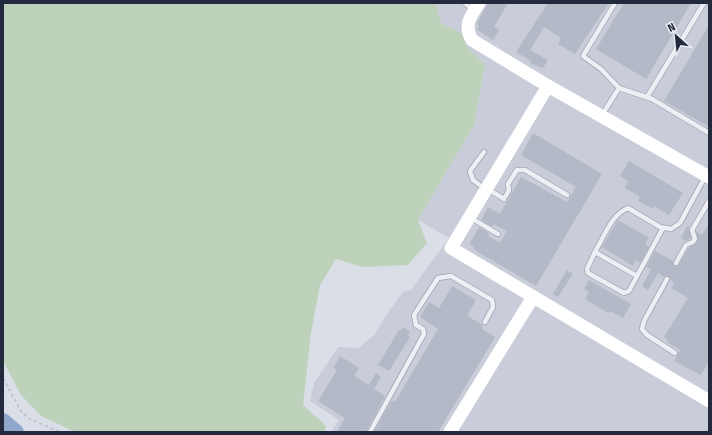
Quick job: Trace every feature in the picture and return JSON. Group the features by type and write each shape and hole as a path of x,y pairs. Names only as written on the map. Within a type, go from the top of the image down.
{"street":[{"path":"473,6 468,22 467,32 472,40 548,86 708,177"},
{"path":"548,86 451,248 709,401"},
{"path":"450,432 533,297"}],"lane":[{"path":"615,3 583,56 601,69 619,88 647,97 709,133"},
{"path":"647,97 704,3"},
{"path":"601,116 619,88"},
{"path":"484,152 470,171 473,180 504,199 509,190 508,184 518,170 526,170 567,195"},
{"path":"663,228 629,291 624,293 588,273 587,269 595,252 614,218 622,210 628,208 663,228 671,229 680,222 708,177"},
{"path":"676,263 686,246 693,242 695,238 692,230 709,201"},
{"path":"470,217 498,234"},
{"path":"595,252 637,276"},
{"path":"370,432 424,334 422,328 416,325 414,315 438,278 451,276 492,300 493,307 485,322"},
{"path":"667,279 644,321 642,329 647,336 675,353"}],"path":[{"path":"3,378 21,411 28,418 60,432"}],"shaded area":[{"path":"436,3 709,3 709,432 331,432 339,420 310,401 314,383 338,347 358,348 374,335 388,312 404,291 411,290 449,238 418,220 474,125 485,65 466,46 463,34 441,23"}],"green space":[{"path":"3,3 436,3 441,23 463,34 466,46 485,65 474,125 418,220 427,243 408,265 362,267 336,259 320,285 311,333 303,405 326,426 324,432 75,432 41,416 21,395 3,361"}],"building":[{"path":"488,3 508,3 494,27 499,30 493,40 477,30 479,25 477,24"},
{"path":"548,3 609,3 575,54 558,44 561,38 544,27 530,50 548,60 543,68 530,63 531,61 516,52"},
{"path":"624,3 691,3 646,79 596,49"},
{"path":"709,25 709,127 664,101"},
{"path":"533,133 602,174 536,286 476,251 470,243 479,227 489,233 488,236 500,243 507,231 494,224 493,227 481,220 488,207 500,214 521,177 567,202 576,187 521,155"},
{"path":"629,161 683,193 669,215 654,206 653,209 638,201 640,197 625,188 628,181 620,176"},
{"path":"618,220 649,238 645,244 649,247 640,263 636,260 633,266 602,247"},
{"path":"709,223 709,362 701,375 674,361 680,350 667,342 668,340 664,337 688,298 671,288 674,283 667,275 664,277 658,273 648,290 642,286 651,269 646,267 655,251 673,261 674,266 678,266 689,248 698,241 696,231 702,235"},
{"path":"687,226 689,227 691,238 686,241 681,238"},
{"path":"567,270 573,274 558,297 553,294"},
{"path":"589,280 631,304 623,318 610,311 608,313 585,299 589,292 584,289"},
{"path":"452,286 476,300 467,316 483,325 482,329 495,337 438,432 374,432 392,400 395,402 438,329 420,317 429,302 439,308"},
{"path":"403,327 410,332 408,336 410,337 389,371 378,365 399,330 400,331"},
{"path":"340,356 359,368 354,376 369,385 376,373 381,377 374,389 385,396 366,432 337,432 345,418 318,401 337,370 333,368"}],"waterway":[{"path":"3,421 16,432"}]}
